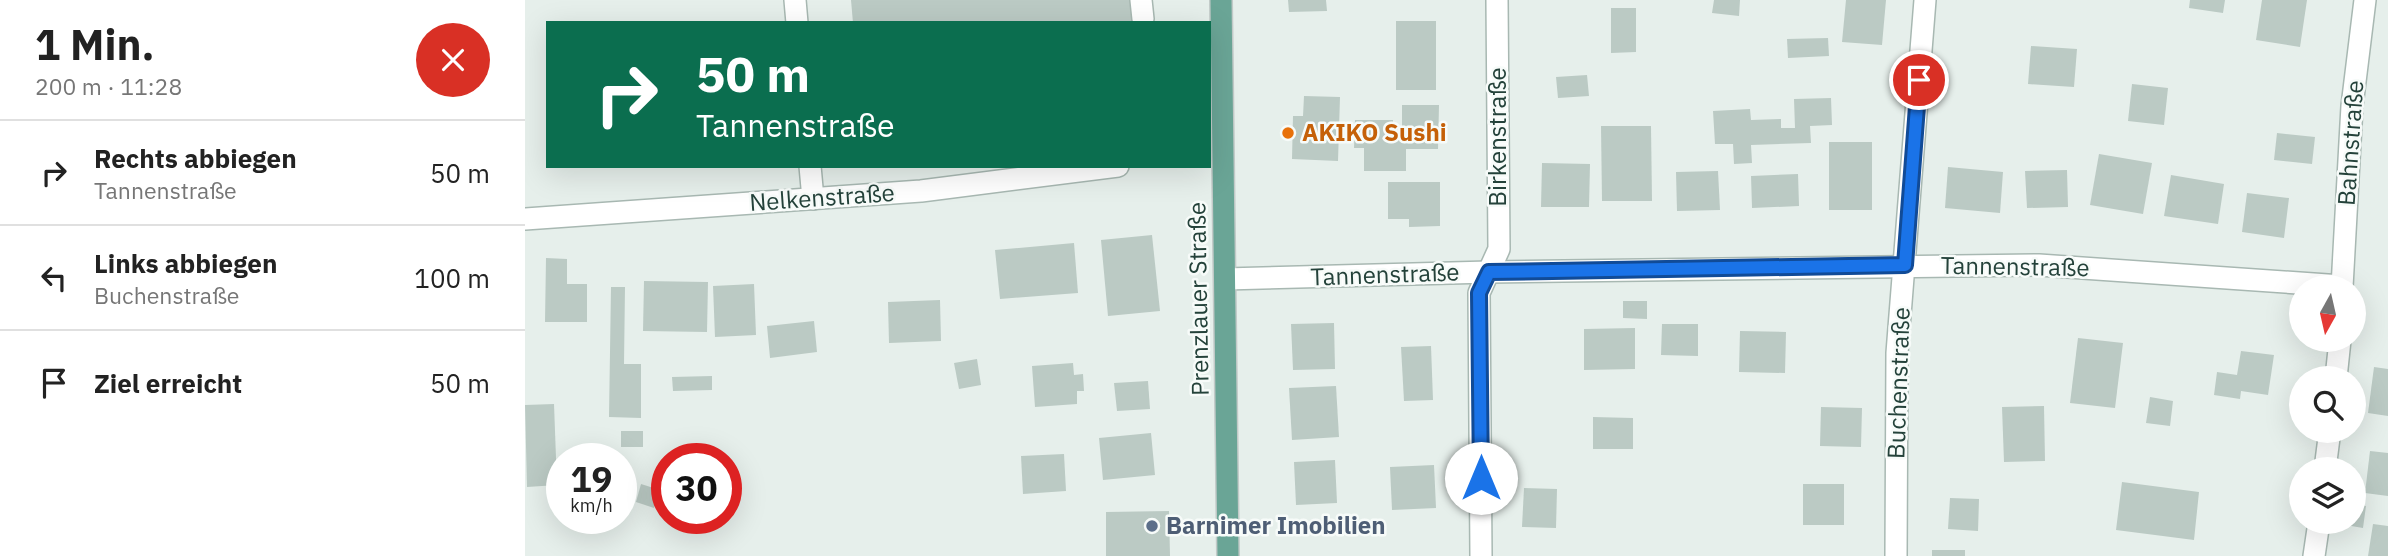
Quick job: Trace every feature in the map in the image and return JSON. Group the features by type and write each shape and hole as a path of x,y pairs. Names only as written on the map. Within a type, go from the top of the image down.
{"main road":[{"name":"Prenzlauer Straße","path":"1221,0 1216,157 1225,279 1229,556"}],"street":[{"path":"795,0 797,21"},
{"name":"Birkenstraße","path":"1481,556 1479,293 1499,249 1497,0"},
{"name":"Buchenstraße","path":"1896,556 1897,353 1925,0"},
{"name":"Bahnstraße","path":"2342,275 2352,106 2365,0"},
{"path":"810,168 813,199"},
{"name":"Nelkenstraße","path":"525,219 921,191 1102,168"},
{"name":"Tannenstraße","path":"1225,279 1489,272 2039,265 2289,283"},
{"path":"2314,556 2317,534"}],"building":[{"path":"851,0 1135,0 1137,21 853,21"},
{"path":"1288,0 1326,0 1327,11 1289,12"},
{"path":"1714,0 1740,0 1739,16 1712,13"},
{"path":"1846,0 1886,0 1882,45 1842,42"},
{"path":"2190,0 2225,0 2223,13 2189,8"},
{"path":"2262,0 2307,0 2300,47 2256,40"},
{"path":"1611,8 1636,8 1636,52 1611,53"},
{"path":"1396,21 1436,21 1436,90 1396,90"},
{"path":"1828,38 1829,56 1788,58 1787,39"},
{"path":"2031,46 2077,49 2074,87 2028,84"},
{"path":"1587,75 1589,96 1558,98 1556,77"},
{"path":"2132,84 2168,88 2164,125 2128,121"},
{"path":"1304,96 1340,97 1338,161 1292,159 1293,116 1303,116"},
{"path":"1831,98 1832,125 1810,126 1811,143 1751,145 1752,163 1734,164 1733,144 1715,144 1713,111 1750,109 1751,120 1781,119 1781,128 1795,128 1794,99"},
{"path":"1402,105 1439,105 1438,149 1406,149 1406,171 1364,171 1364,148 1354,148 1355,120 1393,120 1393,126 1402,126"},
{"path":"1601,126 1651,126 1652,201 1602,201"},
{"path":"2277,133 2315,137 2312,164 2274,160"},
{"path":"1829,142 1872,142 1872,210 1829,210"},
{"path":"2099,154 2152,163 2143,214 2090,205"},
{"path":"1542,163 1590,164 1589,207 1541,207"},
{"path":"1948,167 2003,172 2000,213 1945,208"},
{"path":"2067,170 2068,207 2027,208 2025,171"},
{"path":"1718,171 1720,210 1677,211 1676,172"},
{"path":"1798,174 1799,206 1752,208 1751,176"},
{"path":"2171,175 2224,184 2218,224 2164,216"},
{"path":"1388,182 1440,182 1440,226 1409,227 1409,219 1388,219"},
{"path":"2247,193 2289,198 2284,238 2242,232"},
{"path":"1152,235 1160,311 1108,316 1101,240"},
{"path":"1074,243 1078,293 1000,299 995,250"},
{"path":"546,258 567,259 567,284 587,284 587,322 545,322"},
{"path":"644,281 708,282 707,332 643,331"},
{"path":"754,284 756,335 715,337 713,286"},
{"path":"611,287 625,287 624,364 641,364 641,418 609,417"},
{"path":"940,300 941,341 889,343 888,302"},
{"path":"1623,301 1647,301 1647,319 1623,318"},
{"path":"814,321 817,352 770,358 767,326"},
{"path":"1334,323 1335,369 1293,370 1291,324"},
{"path":"1662,324 1698,324 1698,356 1661,355"},
{"path":"1635,328 1635,369 1584,370 1584,329"},
{"path":"1740,331 1786,332 1785,373 1739,372"},
{"path":"2078,338 2123,343 2115,408 2070,403"},
{"path":"1431,346 1433,400 1404,401 1401,347"},
{"path":"2241,351 2274,355 2268,395 2241,391 2240,399 2214,395 2217,372 2237,375"},
{"path":"977,359 981,385 959,389 954,363"},
{"path":"1073,363 1074,375 1083,374 1084,391 1077,391 1077,404 1035,407 1032,366"},
{"path":"2374,367 2388,369 2388,416 2368,413"},
{"path":"712,376 712,390 673,391 672,377"},
{"path":"1148,381 1150,409 1117,411 1114,383"},
{"path":"1336,386 1339,437 1292,440 1289,388"},
{"path":"2150,397 2173,401 2170,426 2146,423"},
{"path":"554,404 555,443 546,443 546,486 527,487 525,405"},
{"path":"2044,406 2045,461 2004,462 2002,407"},
{"path":"1821,407 1862,408 1861,447 1820,446"},
{"path":"1593,417 1633,418 1633,449 1593,449"},
{"path":"621,431 643,431 643,447 637,447 637,443 621,443"},
{"path":"1151,433 1155,475 1103,480 1099,438"},
{"path":"2370,451 2388,453 2388,496 2366,493"},
{"path":"1064,454 1066,491 1023,494 1021,456"},
{"path":"1335,460 1337,503 1296,505 1294,462"},
{"path":"1434,465 1436,508 1392,510 1390,467"},
{"path":"2122,482 2199,492 2194,540 2116,530"},
{"path":"641,484 651,487 651,507 637,502"},
{"path":"1803,484 1844,484 1844,525 1803,525"},
{"path":"1524,488 1557,489 1556,528 1522,527"},
{"path":"1950,498 1979,499 1978,531 1948,529"},
{"path":"1169,511 1170,556 1106,556 1106,512"},
{"path":"2373,524 2388,526 2388,556 2368,556"},
{"path":"1932,550 1965,550 1965,556 1932,556"}],"place":[{"name":"AKIKO Sushi","path":"1288,133"},
{"name":"Barnimer Imobilien","path":"1152,526"}],"route":[{"path":"1481,478 1479,293 1489,272 1905,265 1919,80"}]}
